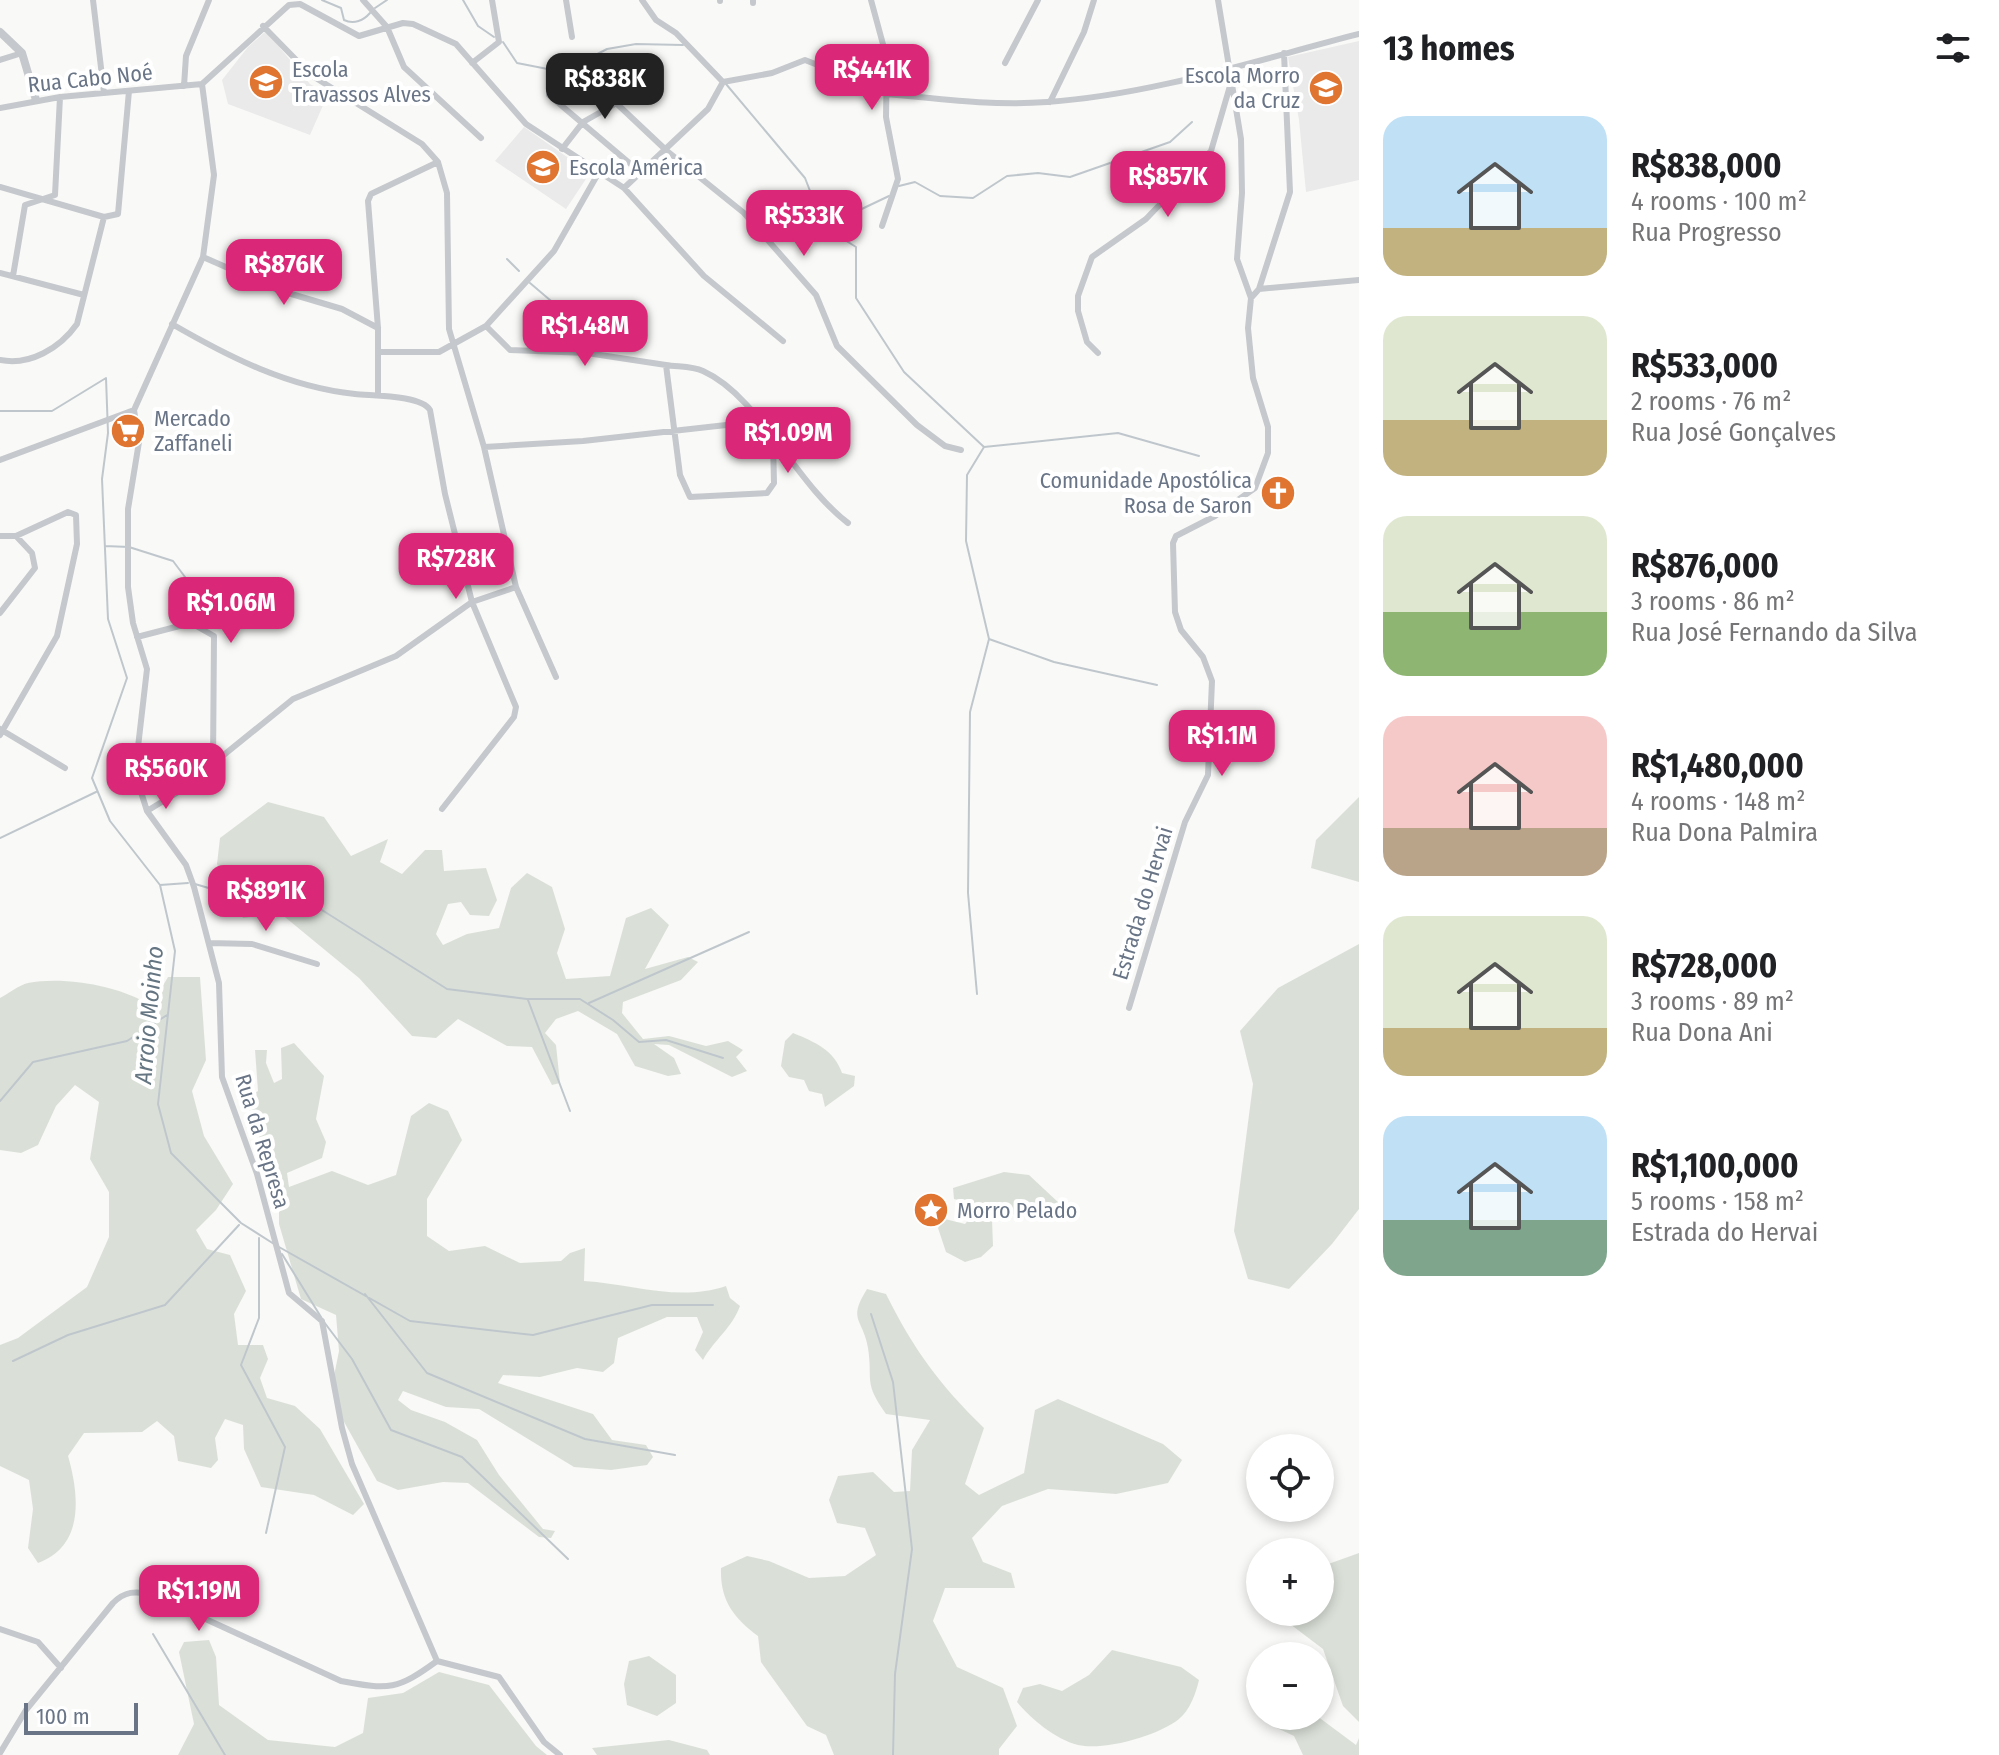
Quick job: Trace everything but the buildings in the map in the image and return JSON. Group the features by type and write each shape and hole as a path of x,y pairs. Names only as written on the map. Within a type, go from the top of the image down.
{"street":[{"path":"93,0 104,93"},
{"path":"184,86 186,56 209,0"},
{"path":"363,0 387,27 404,67 481,138"},
{"path":"472,63 498,39 492,0"},
{"path":"566,0 572,37"},
{"path":"642,0 656,20 676,33 723,82"},
{"path":"871,0 888,75 886,117 898,179 882,226"},
{"path":"1005,63 1038,0"},
{"path":"1050,102 1084,32 1094,0"},
{"path":"1218,0 1233,77 1242,179 1237,259 1251,298 1259,289 1290,192 1284,53"},
{"path":"202,84 289,5 300,4 352,35 368,35 403,23 431,30 456,44 526,124 624,188 704,276 783,341"},
{"path":"263,26 311,75 422,144 438,162 447,193 449,329 484,447 516,587 556,677"},
{"path":"0,32 22,53 36,100"},
{"path":"887,94 1050,102 1130,90 1359,34"},
{"path":"0,60 22,53"},
{"path":"723,82 772,73 805,60 843,75 888,75"},
{"path":"1098,353 1087,342 1078,311 1078,296 1092,257 1146,219 1211,151 1233,77"},
{"path":"624,188 667,151 708,109 723,82"},
{"name":"Rua Cabo Noé","path":"0,108 60,97 202,84"},
{"name":"Rua da Represa","path":"202,84 214,175 203,257 134,410 139,442 128,509 128,587 137,637 147,669 135,773 147,811 186,865 219,983 222,1077 257,1174 289,1293 322,1321 352,1464 427,1631 437,1661"},
{"path":"562,149 583,122 647,86"},
{"path":"0,187 104,217 118,214 129,91"},
{"path":"549,95 640,172"},
{"path":"13,276 25,205 55,195 60,97"},
{"path":"615,102 667,151 744,213 816,295 837,346 917,425 945,446 961,450"},
{"path":"378,395 378,328 368,201 371,194 438,162"},
{"path":"379,352 439,352 454,347 486,326 554,251 599,172"},
{"path":"0,360 28,360 68,336 77,324 104,217"},
{"path":"203,257 278,290 342,309 378,328"},
{"path":"0,273 84,295"},
{"path":"1259,289 1359,280"},
{"name":"Estrada do Hervai","path":"1129,1008 1185,822 1208,775 1212,681 1203,657 1181,630 1175,612 1171,553 1176,536 1215,516 1255,488 1264,469 1268,427 1253,378 1248,328 1251,298"},
{"path":"172,324 203,342 290,382 420,401 430,410 445,494 472,602 516,707 514,717 442,809"},
{"path":"486,326 510,350 587,353 708,374 762,421 773,441 820,500 848,523"},
{"path":"666,365 680,475 690,497 767,493 774,483 773,441"},
{"path":"0,460 134,410"},
{"path":"484,447 583,441 762,421"},
{"path":"0,536 16,536 68,512 76,515 77,544 57,636 1,731 65,768"},
{"path":"0,613 35,568 32,553 16,536"},
{"path":"147,811 178,792 293,699 396,656 472,602 516,587"},
{"path":"137,637 191,623 214,636 213,764"},
{"path":"209,943 252,944 317,964"},
{"path":"0,1753 26,1710 113,1603 120,1595 136,1591 151,1594 341,1681 372,1687 406,1684 437,1661 499,1677 544,1742 560,1755"},
{"path":"0,1629 38,1642 61,1668"}],"shaded area":[{"name":"Escola Travassos Alves","path":"266,31 310,84 328,94 310,135 228,104 222,80 248,47"},
{"name":"Escola Morro da Cruz","path":"1359,41 1359,180 1306,192 1299,120 1288,57"},
{"name":"Escola América","path":"524,127 590,173 566,209 495,161"},
{"path":"1359,797 1359,882 1311,868 1316,840"},
{"path":"268,802 324,817 351,856 388,839 380,862 402,874 425,850 442,850 444,871 486,868 497,900 489,916 470,915 461,902 448,904 436,934 443,945 467,934 499,928 511,888 527,873 552,887 565,929 557,953 566,979 610,976 626,918 651,908 669,925 645,969 688,957 698,962 681,980 623,1002 622,1013 643,1039 669,1036 706,1046 728,1041 743,1050 736,1057 747,1071 732,1077 669,1045 654,1044 674,1058 681,1074 668,1076 635,1066 617,1034 578,1011 556,1019 545,1033 556,1045 560,1083 552,1085 532,1047 507,1046 458,1019 436,1038 412,1036 359,978 280,913 243,918 217,864 220,838"},
{"path":"1359,944 1359,1209 1332,1244 1289,1289 1248,1279 1234,1231 1253,1084 1240,1031 1278,988"},
{"path":"168,977 200,977 206,1060 192,1091 204,1136 233,1184 216,1210 196,1230 207,1249 230,1255 246,1291 234,1314 238,1345 263,1345 268,1359 260,1378 267,1398 295,1406 320,1429 364,1504 353,1515 314,1495 261,1487 244,1449 243,1425 225,1419 215,1438 218,1460 211,1468 178,1461 174,1436 157,1421 142,1432 84,1433 68,1456 76,1502 71,1532 53,1555 38,1563 28,1548 33,1509 29,1480 0,1466 0,1345 18,1338 87,1287 109,1237 109,1192 90,1159 99,1102 75,1085 56,1106 38,1145 21,1153 0,1150 0,998 28,983 58,981 109,988 151,1006"},
{"path":"793,1033 829,1053 842,1073 855,1076 854,1086 825,1107 822,1094 809,1091 804,1080 789,1077 781,1066 785,1041"},
{"path":"294,1043 324,1076 316,1119 326,1142 322,1158 287,1173 289,1187 332,1171 368,1185 396,1175 411,1116 429,1103 448,1111 462,1140 427,1199 427,1236 449,1251 485,1246 520,1263 561,1261 570,1253 585,1248 584,1281 673,1292 708,1291 726,1286 730,1298 740,1306 703,1360 695,1350 703,1332 697,1317 667,1317 618,1338 614,1363 603,1372 577,1368 540,1377 503,1375 498,1383 593,1414 612,1440 646,1445 653,1457 647,1465 611,1470 574,1467 479,1409 446,1407 403,1391 398,1400 411,1410 445,1422 477,1440 499,1475 543,1529 555,1531 551,1538 539,1537 468,1483 443,1482 398,1490 377,1481 343,1420 333,1381 339,1351 336,1315 301,1299 279,1224 279,1186 250,1115 248,1097 258,1091 255,1050 267,1050 266,1063 274,1083 282,1079 281,1048"},
{"path":"1004,1172 1029,1175 1059,1203 1017,1207 1011,1219 992,1219 993,1246 981,1257 965,1262 946,1252 938,1228 945,1219 965,1224 970,1218 962,1201 954,1199 953,1188"},
{"path":"867,1289 886,1294 929,1366 984,1428 965,1484 979,1495 1024,1473 1035,1410 1058,1399 1163,1444 1182,1460 1168,1483 1116,1494 1048,1489 1002,1506 972,1538 983,1562 1011,1573 1015,1588 945,1588 933,1621 957,1667 1003,1688 1017,1726 999,1749 999,1755 834,1755 826,1735 807,1726 761,1662 758,1636 735,1615 723,1589 721,1568 747,1556 769,1561 809,1578 845,1576 876,1555 865,1528 837,1523 829,1500 838,1476 873,1472 894,1492 910,1491 912,1450 930,1420 886,1414 874,1395 866,1338 857,1314"},
{"path":"1359,1553 1359,1722 1343,1706 1334,1680 1334,1642 1314,1642 1293,1626 1334,1626 1334,1562"},
{"path":"209,1640 216,1657 219,1705 268,1740 335,1747 363,1733 368,1698 403,1693 439,1672 489,1685 536,1746 547,1755 178,1755 194,1724 179,1652 184,1642"},
{"path":"1112,1650 1181,1667 1199,1680 1183,1715 1170,1725 1145,1736 1116,1744 1089,1746 1069,1742 1052,1733 1017,1702 1023,1688 1040,1684 1062,1691 1089,1675"},
{"path":"649,1656 676,1675 676,1703 657,1716 627,1705 624,1684 629,1661"},
{"path":"1334,1729 1356,1745 1359,1738 1359,1755 1303,1755 1294,1736 1281,1730"},
{"path":"669,1740 707,1750 710,1755 597,1755 592,1748"}],"waterway":[{"path":"322,0 341,8 344,20 351,22 370,13"},
{"path":"375,8 387,0"},
{"path":"463,0 478,26 494,37"},
{"path":"503,42 517,63 563,72 607,49 636,44 683,45"},
{"path":"726,84 805,178 824,227 856,247 856,298 904,372 984,447 967,475 966,541 989,639 970,712 968,893 977,994"},
{"path":"899,186 915,182 940,196 973,198 1007,176 1038,173 1070,177 1170,142 1192,122"},
{"path":"826,226 889,196"},
{"path":"507,259 519,271"},
{"path":"530,283 564,312 608,320 627,329"},
{"name":"Arroio Moinho","path":"0,411 52,411 106,378 108,433 102,479 108,619 127,678 92,778 110,821 160,885 175,951 158,1104 171,1153 241,1223 274,1244"},
{"path":"984,447 1118,433 1199,456"},
{"path":"105,546 129,547 173,561 203,601 257,624"},
{"path":"989,639 1054,662 1157,685"},
{"path":"0,838 96,792"},
{"path":"195,884 212,889 276,881 447,989 527,999 580,999 613,1020 639,1042 666,1040 723,1058"},
{"path":"160,885 188,883"},
{"path":"589,1003 749,932"},
{"path":"528,1000 570,1111"},
{"path":"0,1101 33,1062 127,1041 167,1015"},
{"path":"13,1361 68,1335 165,1305 239,1225"},
{"path":"259,1238 259,1318 241,1365 285,1447 266,1533"},
{"path":"279,1247 410,1321 533,1335 652,1305 713,1305"},
{"path":"282,1254 321,1317"},
{"path":"365,1294 427,1373 585,1439 675,1455"},
{"path":"871,1314 893,1382 912,1549 895,1674 893,1755"},
{"path":"324,1322 352,1359 391,1430 462,1457 568,1559"},
{"path":"153,1634 225,1755"}],"place":[{"name":"Escola Travassos Alves","path":"266,82"},
{"name":"Escola Morro da Cruz","path":"1326,88"},
{"name":"Escola América","path":"543,167"},
{"name":"Mercado Zaffaneli","path":"128,431"},
{"name":"Comunidade Apostólica Rosa de Saron","path":"1278,493"},
{"name":"Morro Pelado","path":"931,1210"}]}
